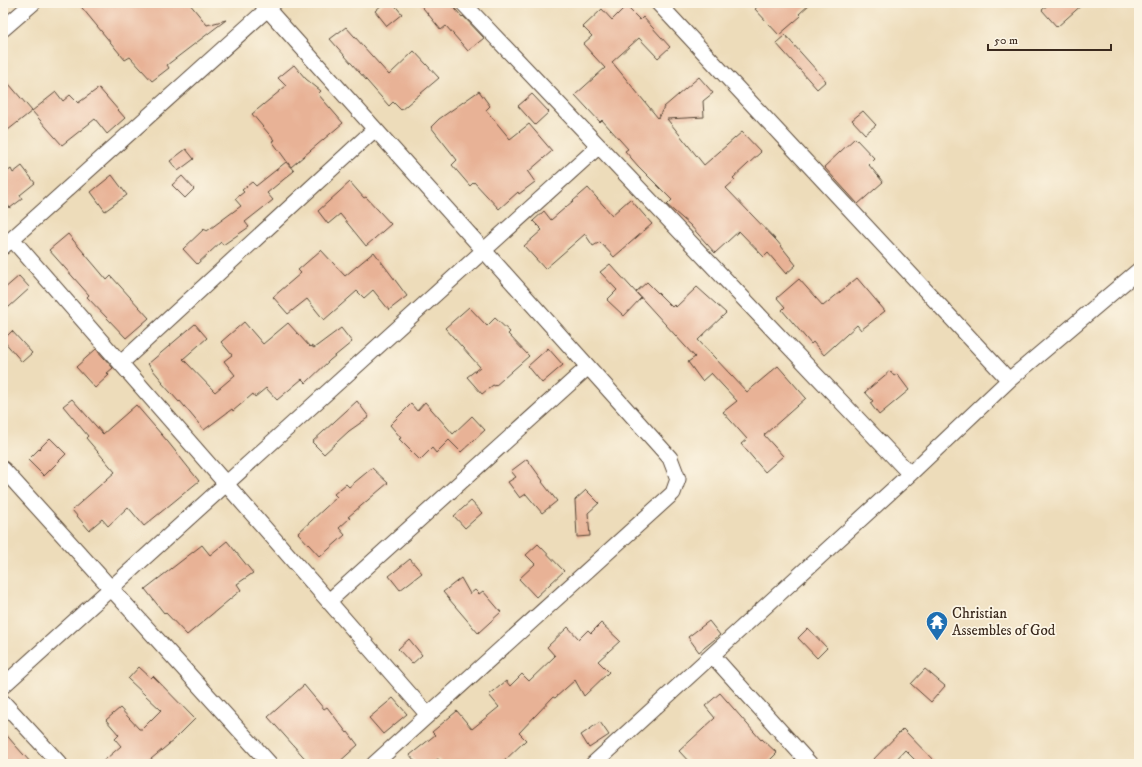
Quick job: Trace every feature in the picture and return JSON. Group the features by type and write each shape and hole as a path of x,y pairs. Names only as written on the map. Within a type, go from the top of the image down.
{"street":[{"path":"3,29 32,3"},
{"path":"463,3 910,474"},
{"path":"658,3 1009,380"},
{"path":"374,764 428,715 673,492 678,479 670,458 375,129 268,5 8,243 121,363 428,715"},
{"path":"121,363 375,129"},
{"path":"3,686 599,146"},
{"path":"593,764 910,474 1009,380 1139,270"},
{"path":"329,601 588,366"},
{"path":"4,471 270,764"},
{"path":"712,655 810,764"},
{"path":"3,702 60,764"}],"building":[{"path":"78,3 189,3 207,25 226,20 167,65 169,68 152,81 130,57 125,60"},
{"path":"384,3 393,3 402,14 387,26 375,11"},
{"path":"419,3 450,3 484,38 468,51 446,26 441,30"},
{"path":"762,3 811,3 799,14 801,16 779,35 755,9"},
{"path":"1050,3 1084,3 1057,27 1042,10"},
{"path":"626,6 640,20 643,17 670,47 658,58 639,38 612,62 658,118 664,107 699,77 713,93 703,101 704,117 667,119 704,165 742,132 761,152 733,178 735,180 726,188 777,241 796,265 786,274 768,253 764,257 739,231 715,253 690,225 667,205 672,200 638,166 625,151 628,149 602,120 600,122 575,95 605,68 583,44 592,36 583,27 602,9 612,20"},
{"path":"346,27 389,75 414,51 439,78 401,110 393,102 389,106 330,39"},
{"path":"785,35 826,81 817,89 776,43"},
{"path":"294,65 306,79 321,91 318,94 343,123 291,167 272,141 274,140 252,114 286,86 278,78"},
{"path":"3,77 32,111 3,134"},
{"path":"99,88 125,118 107,134 95,119 62,145 32,111 56,92 63,101 70,95 78,103"},
{"path":"479,91 490,106 486,110 510,139 529,124 552,151 528,172 535,182 519,194 518,192 499,209 474,182 470,186 452,165 457,160 431,127 439,119"},
{"path":"532,94 549,112 535,125 518,106"},
{"path":"863,111 876,125 865,134 852,120"},
{"path":"855,138 875,159 869,165 883,182 858,204 824,167"},
{"path":"186,149 194,159 178,171 170,161"},
{"path":"286,162 294,171 267,193 273,200 245,222 249,227 223,245 221,242 197,264 183,249 204,229 207,231 241,206 235,199 244,192 242,190 252,182 256,186"},
{"path":"22,166 35,183 20,195 22,199 10,208 3,199 3,175 11,169 13,173"},
{"path":"112,175 127,195 105,211 91,192"},
{"path":"182,176 194,189 185,198 172,185"},
{"path":"350,182 391,224 366,246 340,214 328,224 318,211"},
{"path":"588,188 612,215 630,199 652,224 614,257 600,242 593,246 585,234 545,269 524,246 542,230 533,221 544,211 551,220"},
{"path":"68,234 107,280 111,276 149,318 126,338 87,297 89,295 49,250"},
{"path":"321,250 345,276 374,252 407,296 389,310 373,290 364,298 357,291 324,320 307,299 288,314 273,297 301,273 298,270"},
{"path":"610,264 641,298 624,316 607,300 617,290 600,272"},
{"path":"19,276 30,288 9,307 3,300 3,290"},
{"path":"857,278 885,311 861,330 857,325 824,355 813,342 811,344 782,310 785,307 777,298 799,279 823,306"},
{"path":"647,282 672,307 674,305 676,307 697,287 726,313 698,340 747,392 778,366 806,398 764,435 783,456 765,472 741,444 747,439 723,412 737,401 711,373 702,381 688,362 695,357 636,292"},
{"path":"469,307 487,326 495,318 510,332 508,334 529,356 495,386 493,385 482,394 467,377 480,367 445,328"},
{"path":"244,322 263,344 288,323 310,347 311,346 314,348 341,328 352,342 330,360 306,383 302,379 277,400 266,388 255,397 253,394 233,411 232,409 204,430 180,401 179,402 162,383 163,382 148,364 195,324 207,338 183,359 215,392 235,375 224,361 232,355 221,342"},
{"path":"12,331 32,353 22,362 3,340"},
{"path":"548,348 563,365 542,383 528,366"},
{"path":"96,349 113,368 107,373 109,375 95,388 76,367"},
{"path":"890,371 894,376 897,374 909,390 879,415 870,403 873,401 865,392"},
{"path":"72,399 103,434 136,405 199,481 144,526 128,507 108,526 102,519 89,530 72,510 115,472 86,438 88,436 63,406"},
{"path":"357,401 369,417 349,431 324,454 312,442"},
{"path":"425,402 453,434 472,416 485,430 461,452 449,440 436,453 432,448 420,460 399,439 401,438 390,425 411,404 417,411"},
{"path":"50,438 66,454 44,476 28,460"},
{"path":"527,459 557,501 542,513 526,494 520,498 508,482 516,477 511,471"},
{"path":"372,468 388,483 348,517 350,518 339,528 345,535 320,557 298,533 337,497 334,494 346,484 349,487"},
{"path":"586,490 599,503 588,513 590,536 577,537 575,500"},
{"path":"471,501 482,513 465,528 454,516"},
{"path":"227,541 253,573 237,584 241,590 187,635 165,612 164,613 145,589 202,545 210,555"},
{"path":"538,544 564,571 536,597 519,579 535,564 526,555"},
{"path":"410,559 422,573 400,590 389,576"},
{"path":"461,578 470,594 475,590 479,594 483,591 501,612 478,633 443,592"},
{"path":"709,621 720,635 699,652 688,637"},
{"path":"601,623 620,641 598,661 609,672 584,696 575,680 555,698 553,697 519,733 526,740 501,764 443,764 438,759 431,764 417,764 410,755 435,735 432,732 457,711 472,729 499,707 489,695 506,681 510,686 522,674 529,681 555,656 547,647 568,627 579,639 588,630 591,633"},
{"path":"808,628 827,648 817,658 798,638"},
{"path":"409,639 422,655 412,664 398,649"},
{"path":"139,667 151,678 153,676 195,719 174,740 145,764 100,764 121,746 115,739 119,735 106,720 120,708 139,729 142,729 161,710 128,679"},
{"path":"925,669 945,686 931,702 911,684"},
{"path":"304,685 324,709 327,707 358,745 337,764 310,764 268,717"},
{"path":"720,693 761,740 762,739 777,753 766,764 691,764 679,751 715,718 705,706"},
{"path":"393,698 407,714 383,734 369,718"},
{"path":"600,722 609,735 589,748 581,735"},
{"path":"903,729 937,764 919,764 905,750 892,764 869,764"},
{"path":"3,731 15,745 32,764 3,764"}],"place":[{"name":"Christian Assembles of God","path":"937,642"}]}
